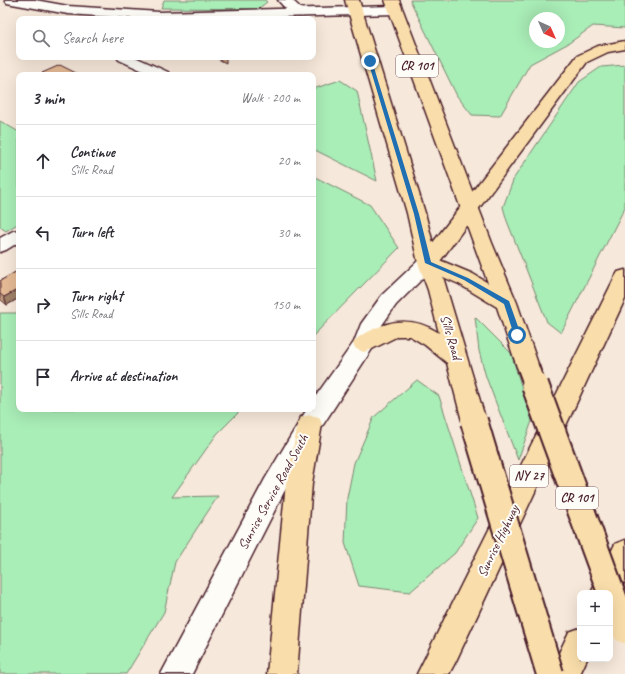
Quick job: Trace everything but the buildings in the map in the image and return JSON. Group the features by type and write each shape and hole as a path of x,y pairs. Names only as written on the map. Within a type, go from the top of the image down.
{"main road":[{"name":"CR 101","path":"394,5 482,243 506,303 528,367 625,630"},
{"name":"Sills Road","path":"354,6 416,214 428,263 438,290 474,421 550,674"},
{"path":"506,303 466,279 428,263 582,60 605,48 625,45"},
{"name":"Sunrise Highway","path":"432,674 445,651 625,277"},
{"path":"364,344 396,328 413,328 422,332 457,359"},
{"path":"282,674 299,483 310,424"},
{"path":"606,590 625,552"},
{"path":"564,674 577,648"}],"street":[{"path":"12,0 68,10 114,16"},
{"path":"284,0 300,13"},
{"path":"197,16 300,13 354,6 394,5"},
{"path":"130,60 156,72"},
{"path":"0,246 16,237"},
{"name":"Sunrise Service Road South","path":"176,674 216,600 274,486 310,424 364,344 372,324 389,300 428,263"}],"green space":[{"path":"164,0 265,0 267,2 258,9 161,8"},
{"path":"410,0 625,0 625,28 593,26 565,45 565,12 529,12 529,48 560,48 530,64 500,116 472,115 457,96"},
{"path":"625,65 625,207 561,333 547,322 507,221 503,207 514,178 579,82 601,67"},
{"path":"340,80 357,91 377,181 316,150 316,88"},
{"path":"0,121 16,130 16,225 6,231 0,227"},
{"path":"316,178 370,205 399,248 316,333"},
{"path":"0,313 16,313 16,412 239,412 217,434 172,497 218,496 175,562 164,612 126,674 0,674"},
{"path":"475,317 511,353 532,421 518,460 486,377 479,351"},
{"path":"417,380 439,396 478,518 455,553 410,592 359,586 345,543 347,498 354,463 374,417"}],"route":[{"path":"370,61 416,214 428,263 466,279 506,303 517,335"}]}
